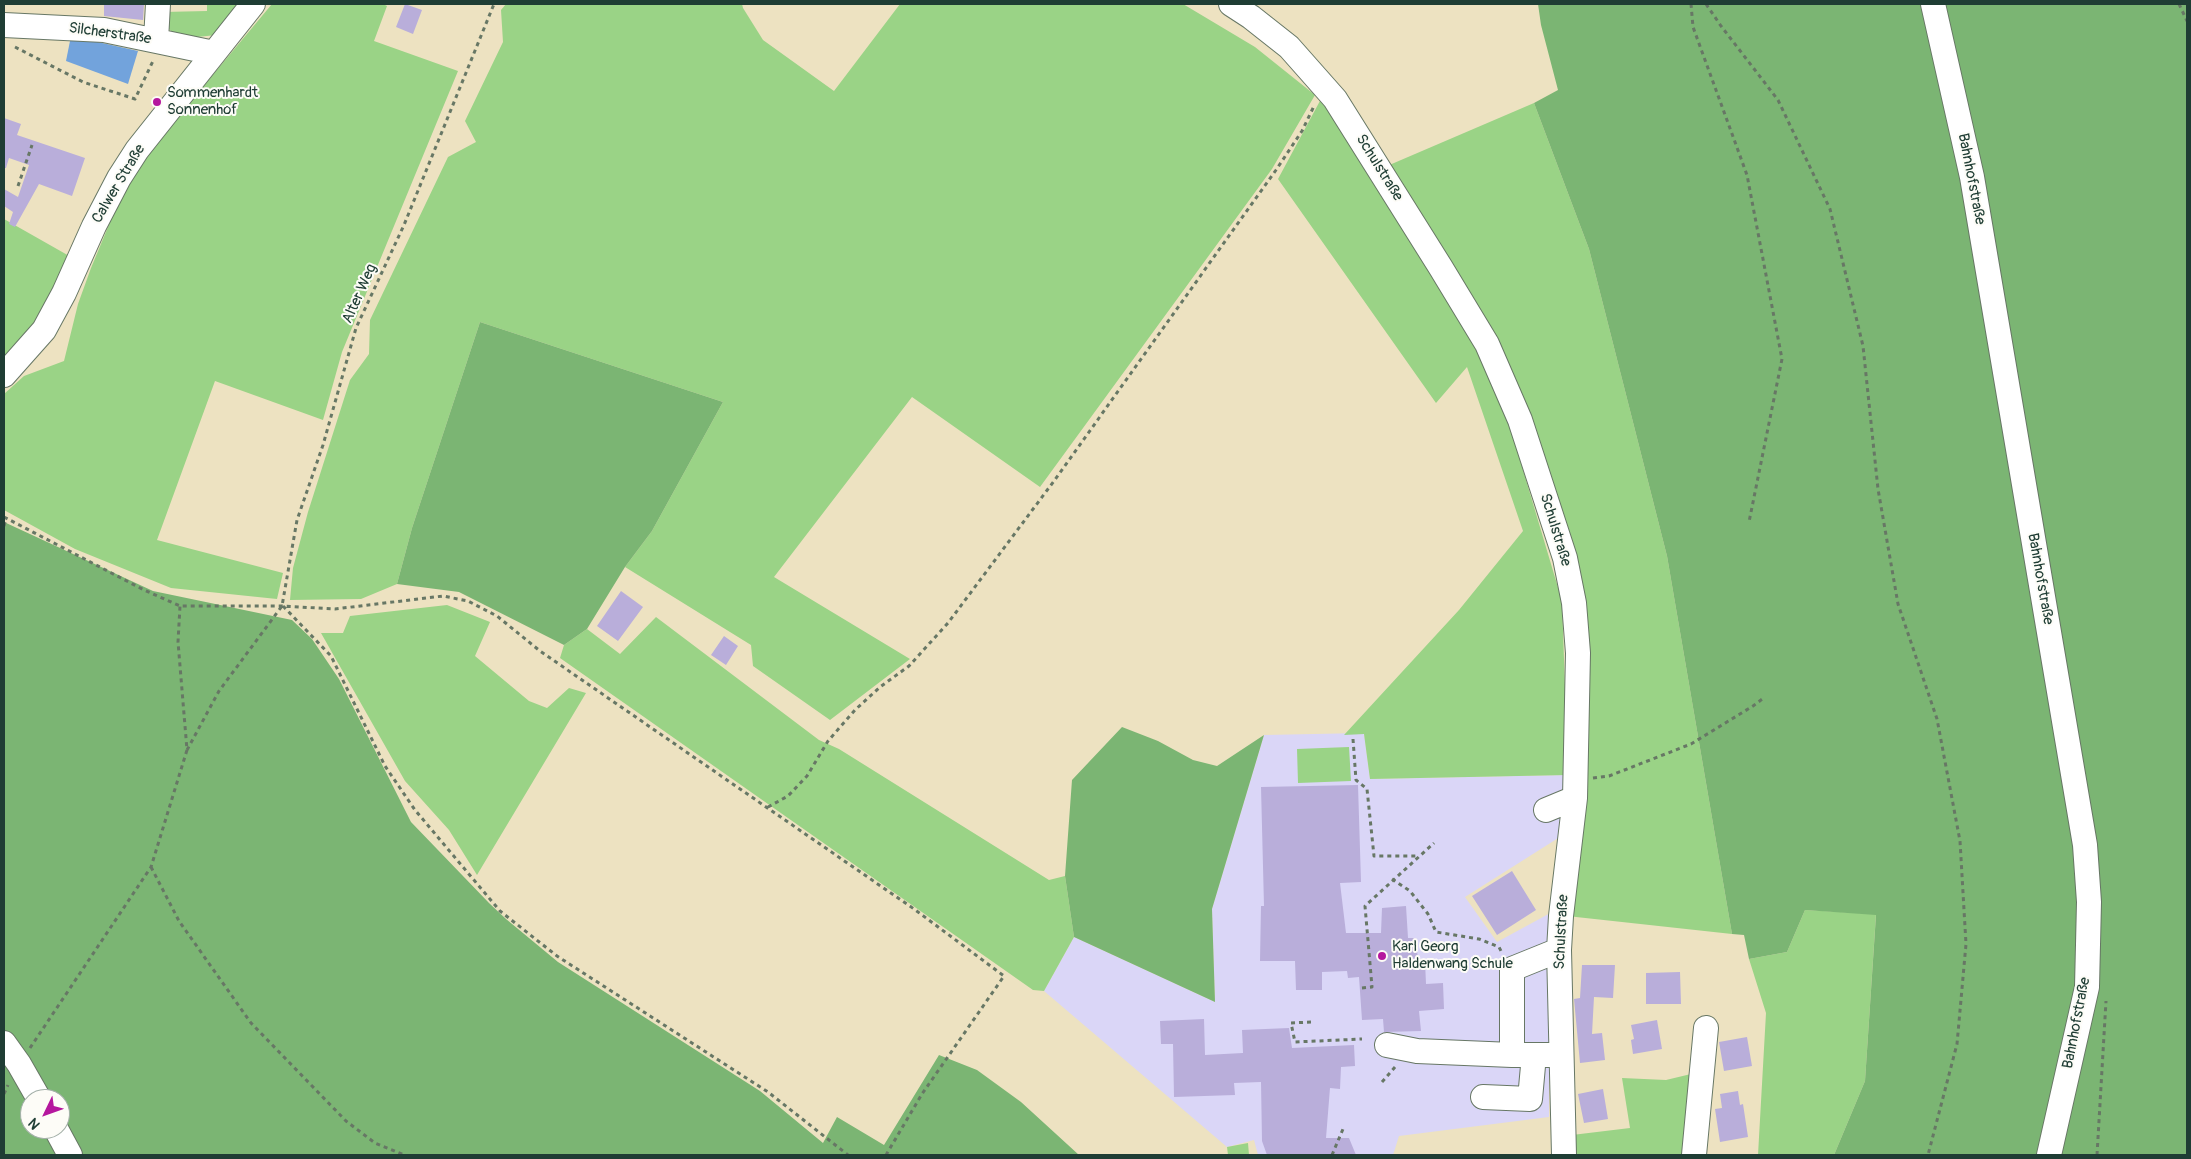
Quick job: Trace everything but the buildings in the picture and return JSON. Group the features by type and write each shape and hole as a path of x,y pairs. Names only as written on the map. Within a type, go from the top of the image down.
{"street":[{"path":"155,49 158,4"},
{"name":"Calwer Straße","path":"4,375 44,330 64,293 94,226 119,178 137,150 254,4"},
{"name":"Schulstraße","path":"1232,4 1289,47 1335,99 1486,344 1520,420 1565,558 1574,603 1578,653 1575,789 1559,950 1564,1155"},
{"name":"Bahnhofstraße","path":"1933,4 1972,177 2085,845 2089,902 2087,987 2049,1155"},
{"name":"Silcherstraße","path":"8,35 104,30 155,49 214,53"},
{"path":"1546,810 1575,789"},
{"path":"1483,1097 1530,1099 1512,969 1559,950"},
{"path":"1694,1155 1706,1028"},
{"path":"4,1043 33,1089"},
{"path":"1387,1045 1417,1051 1561,1055"},
{"path":"61,1139 70,1155"}],"path":[{"name":"Alter Weg","path":"282,606 297,520 323,445 356,328 404,225 494,4"},
{"path":"1691,4 1693,27 1747,175 1782,358 1748,522"},
{"path":"1706,4 1778,100 1830,209 1863,346 1878,489 1898,604 1937,719 1960,841 1966,944 1957,1044 1928,1155"},
{"path":"2179,4 2187,21"},
{"path":"8,35 83,82 135,99 155,49"},
{"path":"768,807 788,796 807,776 828,741 854,710 880,687 909,666 948,623 1054,481 1276,170 1302,131 1318,98 1327,90"},
{"path":"18,186 32,145"},
{"path":"4,526 5,518 144,590 180,606 282,606 335,609 443,596 468,601 497,616 540,651 914,909 1004,976 922,1094 886,1155"},
{"path":"180,606 178,642 187,750"},
{"path":"4,1094 19,1064 151,867 187,750 219,692 282,606"},
{"path":"282,606 331,656 385,766 415,810 500,911 557,956 768,1092 848,1155"},
{"path":"1575,789 1691,744 1753,706 1764,697"},
{"path":"1353,739 1356,780 1367,789 1374,856 1419,856"},
{"path":"1362,988 1372,987 1365,906 1392,879 1434,843"},
{"path":"151,867 178,921 251,1023 346,1121 375,1143 404,1155"},
{"path":"1392,879 1410,891 1428,914 1436,932 1479,939 1499,947 1512,969"},
{"path":"2097,1155 2106,997"},
{"path":"1311,1022 1291,1023 1295,1042 1362,1039"},
{"path":"1332,1155 1342,1129"}],"shaded area":[{"name":"Karl Georg Haldenwang Schule","path":"1364,733 1370,779 1568,775 1563,835 1465,897 1497,942 1554,911 1549,971 1549,1117 1399,1136 1393,1155 1258,1155 1254,1140 1227,1147 1044,991 1074,937 1215,1002 1212,909 1264,735"}],"green space":[{"path":"207,4 241,4 216,35 197,37 173,33 165,25 163,12 207,11"},
{"path":"272,4 383,4 387,6 374,41 458,71 342,352 323,420 215,381 157,540 283,573 277,599 171,588 75,549 4,510 4,394 24,376 64,361 78,304 130,174"},
{"path":"506,4 742,4 763,40 834,91 900,4 1183,4 1255,47 1315,95 1272,169 1040,487 912,397 774,577 910,659 830,720 753,666 751,645 625,567 652,531 723,402 480,322 412,528 397,584 361,599 290,600 293,568 308,512 350,380 369,354 370,320 448,157 476,142 465,121 503,42 501,10"},
{"path":"1538,4 2187,4 2187,1155 1834,1155 1865,1081 1876,915 1805,910 1787,952 1749,959 1744,935 1732,934 1667,556 1589,249 1534,103 1558,90 1541,25"},
{"path":"1321,99 1480,351 1504,406 1562,601 1568,775 1370,779 1364,734 1344,735 1459,610 1523,531 1467,367 1436,403 1278,179"},
{"path":"1534,103 1589,249 1667,556 1732,934 1567,916 1584,673 1523,414 1387,166"},
{"path":"4,219 71,257 47,308 4,363"},
{"path":"480,322 723,402 652,531 625,567 587,629 564,645 459,592 397,584 412,528"},
{"path":"4,522 153,591 292,620 312,639 339,679 411,822 489,903 558,962 760,1091 823,1143 837,1117 884,1145 939,1055 977,1070 1021,1102 1079,1155 4,1155"},
{"path":"447,605 490,622 475,656 529,701 547,708 569,688 586,693 477,875 449,830 405,781 321,633 343,633 350,616"},
{"path":"656,617 819,740 839,749 1049,880 1065,876 1074,937 1044,991 1033,990 560,658 564,645 587,629 620,654"},
{"path":"1122,727 1158,741 1193,760 1217,766 1264,735 1212,909 1215,1002 1074,937 1065,876 1072,780"},
{"path":"1349,747 1351,781 1298,783 1297,749"},
{"path":"1805,910 1876,914 1865,1081 1834,1155 1758,1155 1766,1013 1749,959 1787,952"},
{"path":"1691,1074 1684,1155 1572,1155 1572,1135 1630,1128 1622,1078 1666,1080"},
{"path":"1248,1143 1249,1155 1228,1155 1227,1147"}],"water":[{"path":"71,36 138,51 128,84 66,61"}],"place":[{"name":"Sommenhardt Sonnenhof","path":"157,102"},
{"name":"Karl Georg Haldenwang Schule","path":"1382,956"}]}
